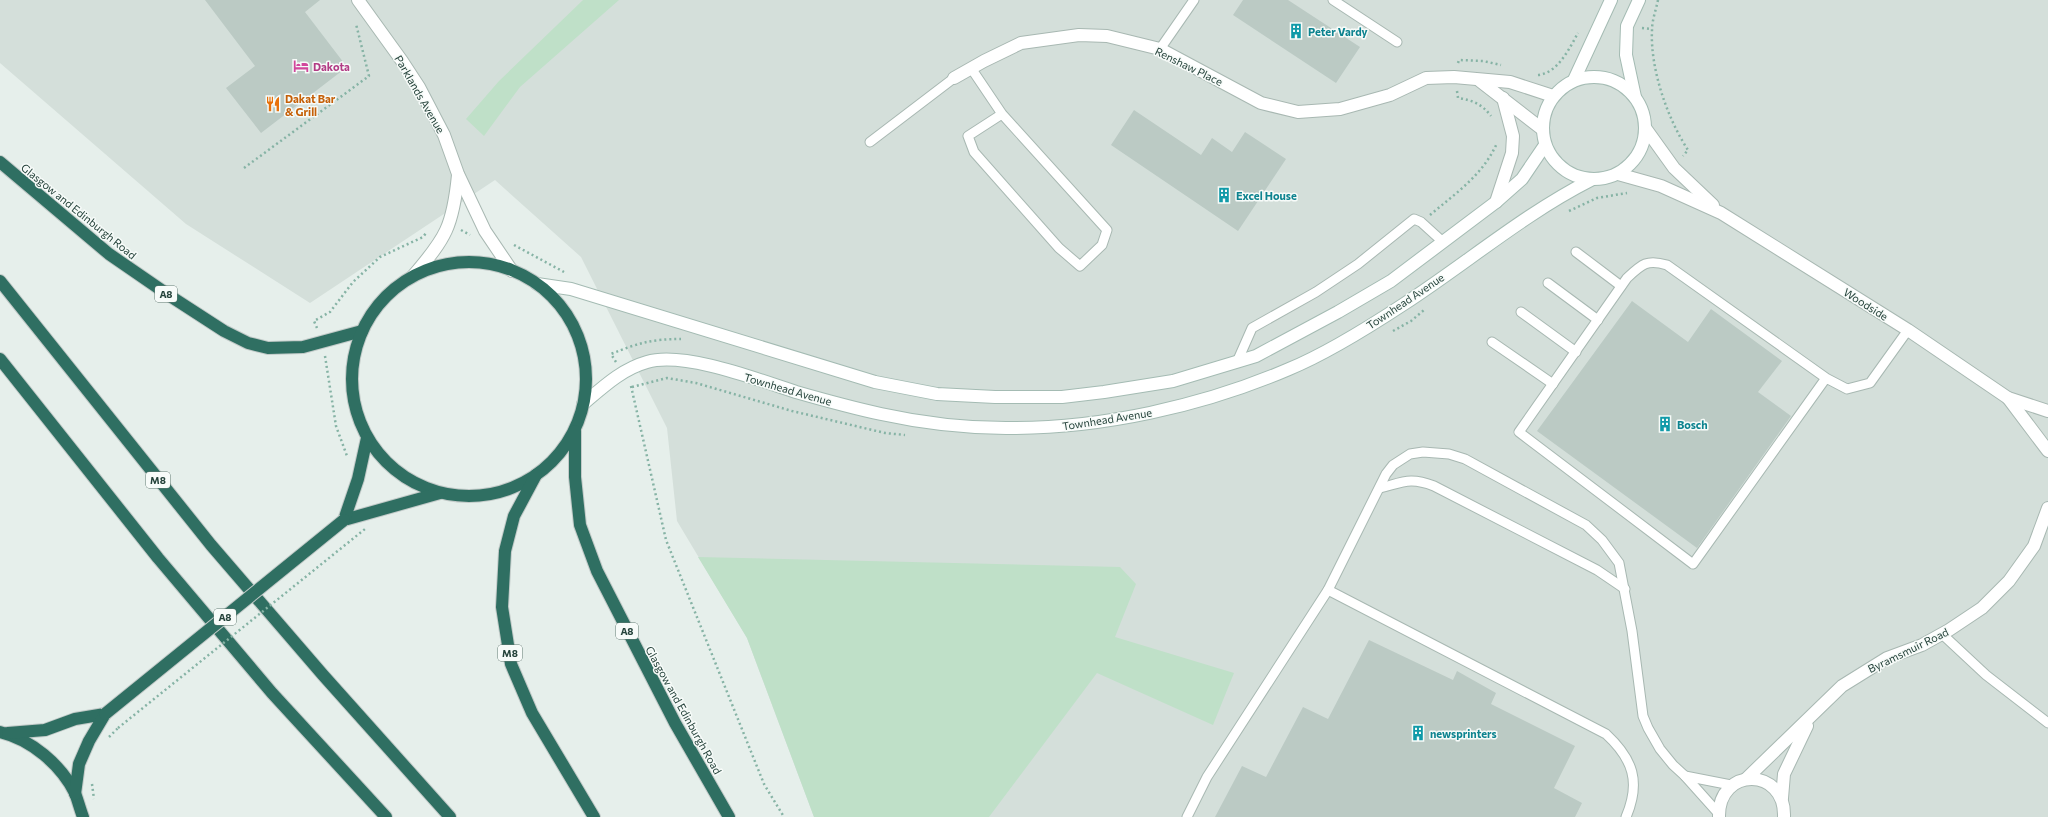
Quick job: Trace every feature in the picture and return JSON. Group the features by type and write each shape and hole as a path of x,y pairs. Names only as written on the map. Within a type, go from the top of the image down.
{"highway":[{"name":"Glasgow and Edinburgh Road","path":"0,162 109,254 224,331 248,343 268,348 303,347 362,330"},
{"path":"462,262 487,264 512,271 537,284 554,299 568,317 578,337 584,359 586,381 583,404 575,430 552,463 536,475 514,488 490,495 465,497 440,493 418,485 398,473 381,457 367,438 358,418 352,396 351,374 355,352 362,330 371,314 383,299 397,286 413,276 436,267 462,262"},
{"name":"M8","path":"0,281 211,546 323,675 450,817"},
{"path":"0,359 163,564 272,693 386,817"},
{"name":"Glasgow and Edinburgh Road","path":"575,430 575,477 580,525 597,571 675,723 729,817"},
{"path":"344,520 358,479 367,438"},
{"name":"M8","path":"536,475 514,516 505,551 502,608 503,615 512,664 532,714 594,817"},
{"name":"A8","path":"75,794 79,764 89,741 105,714 344,520 440,493"},
{"name":"A8","path":"2,732 45,730 75,720 105,714"},
{"path":"2,732 26,742 46,756 62,774 75,794 83,817"}],"street":[{"name":"Parklands Avenue","path":"358,0 419,87 444,135 458,174 485,231 512,271"},
{"path":"1574,80 1611,0"},
{"path":"1635,97 1623,85 1608,78 1591,76 1574,80 1562,87 1553,96 1545,112 1542,128 1545,145 1552,158 1563,169 1576,177 1591,180 1605,179 1618,174 1629,166 1638,156 1644,143 1646,129 1643,112 1635,97 1626,55 1628,26 1639,0"},
{"name":"Renshaw Place","path":"954,78 1021,43 1079,35 1107,36 1160,49 1261,103 1298,112 1340,109 1390,95 1426,78 1454,77 1480,81 1510,82 1553,96"},
{"name":"Renshaw Place","path":"1480,81 1542,128"},
{"path":"1496,202 1512,153 1512,136 1503,98"},
{"name":"Woodside","path":"1646,129 1674,168 1722,213"},
{"path":"537,284 571,289 876,382 944,394 995,397 1062,397 1173,381 1256,356 1338,312 1391,281 1496,202 1522,179 1545,145"},
{"name":"Parklands Avenue","path":"413,276 438,247 450,224 455,201 458,174"},
{"name":"Woodside","path":"1618,174 1661,186 1722,213 1908,330 2008,398 2048,411"},
{"name":"Townhead Avenue","path":"583,404 622,372 648,361 670,360 698,364 832,402 881,414 935,424 1007,428 1077,426 1149,414 1224,392 1297,365 1350,337 1404,304 1530,215 1560,196 1591,180"},
{"name":"Woodside","path":"2008,398 2048,451"},
{"name":"Byramsmuir Road","path":"2034,546 2048,508"},
{"name":"Byramsmuir Road","path":"1731,785 1746,779 1813,716 1842,686 1866,670 1942,634 1982,608 2009,581 2034,546 2048,534"},
{"name":"Byramsmuir Road","path":"1782,798 1784,774 1798,742 1813,716"},
{"name":"Byramsmuir Road","path":"1746,779 1757,779 1767,782 1776,789 1782,798 1785,808 1784,817"},
{"path":"1719,815 1722,797 1731,785"}],"lane":[{"path":"1160,49 1194,0"},
{"path":"1333,0 1397,42"},
{"path":"971,68 1002,114 1107,230 1102,245 1080,266 1059,248 974,152 968,136 1002,114"},
{"name":"Renshaw Place","path":"870,142 954,78"},
{"path":"1237,362 1252,328 1285,311 1358,264 1414,219 1421,222 1443,242"},
{"path":"1576,252 1621,286"},
{"path":"1826,378 1693,564 1519,432 1621,286 1640,266 1654,261 1667,265 1826,378 1847,389 1870,383 1908,330"},
{"path":"1548,283 1598,320"},
{"path":"1521,312 1576,352"},
{"path":"1492,342 1552,384"},
{"path":"1187,817 1207,777 1328,590 1386,474 1393,465 1410,454 1436,452 1465,459 1586,525 1602,540 1620,563 1632,631 1643,716 1660,749 1719,815"},
{"path":"1380,488 1409,480 1418,480 1434,486 1597,570 1625,589"},
{"path":"1328,590 1606,734 1621,748 1629,762 1634,780 1633,801 1626,817"},
{"path":"1942,634 1986,675 2048,723"},
{"path":"1685,776 1731,785"}],"path":[{"path":"244,168 369,76 355,23"},
{"path":"450,224 472,235 485,231"},
{"path":"346,461 347,454 336,426 323,342 314,321 330,312 353,282 380,257 423,237 428,231"},
{"path":"511,241 515,246 569,275"},
{"path":"687,325 683,339 658,339 639,342 611,354 632,387 666,540 764,784 784,817"},
{"path":"105,742 118,728 371,526"},
{"path":"92,782 95,804"}],"shaded area":[{"path":"0,0 2048,0 2048,817 814,817 747,638 677,521 667,428 581,257 495,180 310,303 186,224 0,63"}],"green space":[{"path":"583,0 619,0 520,87 484,136 466,119 499,81"},
{"path":"698,557 1120,567 1136,584 1115,637 1234,673 1213,725 1097,673 989,817 814,817 747,638"}],"building":[{"name":"Dakota","path":"205,0 320,0 305,12 347,67 261,133 226,88 255,66"},
{"name":"Peter Vardy","path":"1243,0 1288,0 1360,47 1336,83 1233,15"},
{"name":"Excel House","path":"1134,110 1201,155 1212,138 1232,152 1245,132 1286,159 1238,231 1111,145"},
{"name":"Bosch","path":"1632,301 1688,342 1711,309 1782,361 1758,392 1791,416 1697,548 1537,431"},
{"name":"newsprinters","path":"1369,640 1453,680 1457,671 1496,693 1491,704 1575,746 1554,788 1582,803 1575,817 1215,817 1242,766 1266,777 1303,707 1328,719"}],"place":[{"name":"Peter Vardy","path":"1296,31"},
{"name":"Dakota","path":"301,66"},
{"name":"Dakat Bar & Grill","path":"273,104"},
{"name":"Excel House","path":"1224,195"},
{"name":"Bosch","path":"1665,424"},
{"name":"newsprinters","path":"1418,733"}]}
